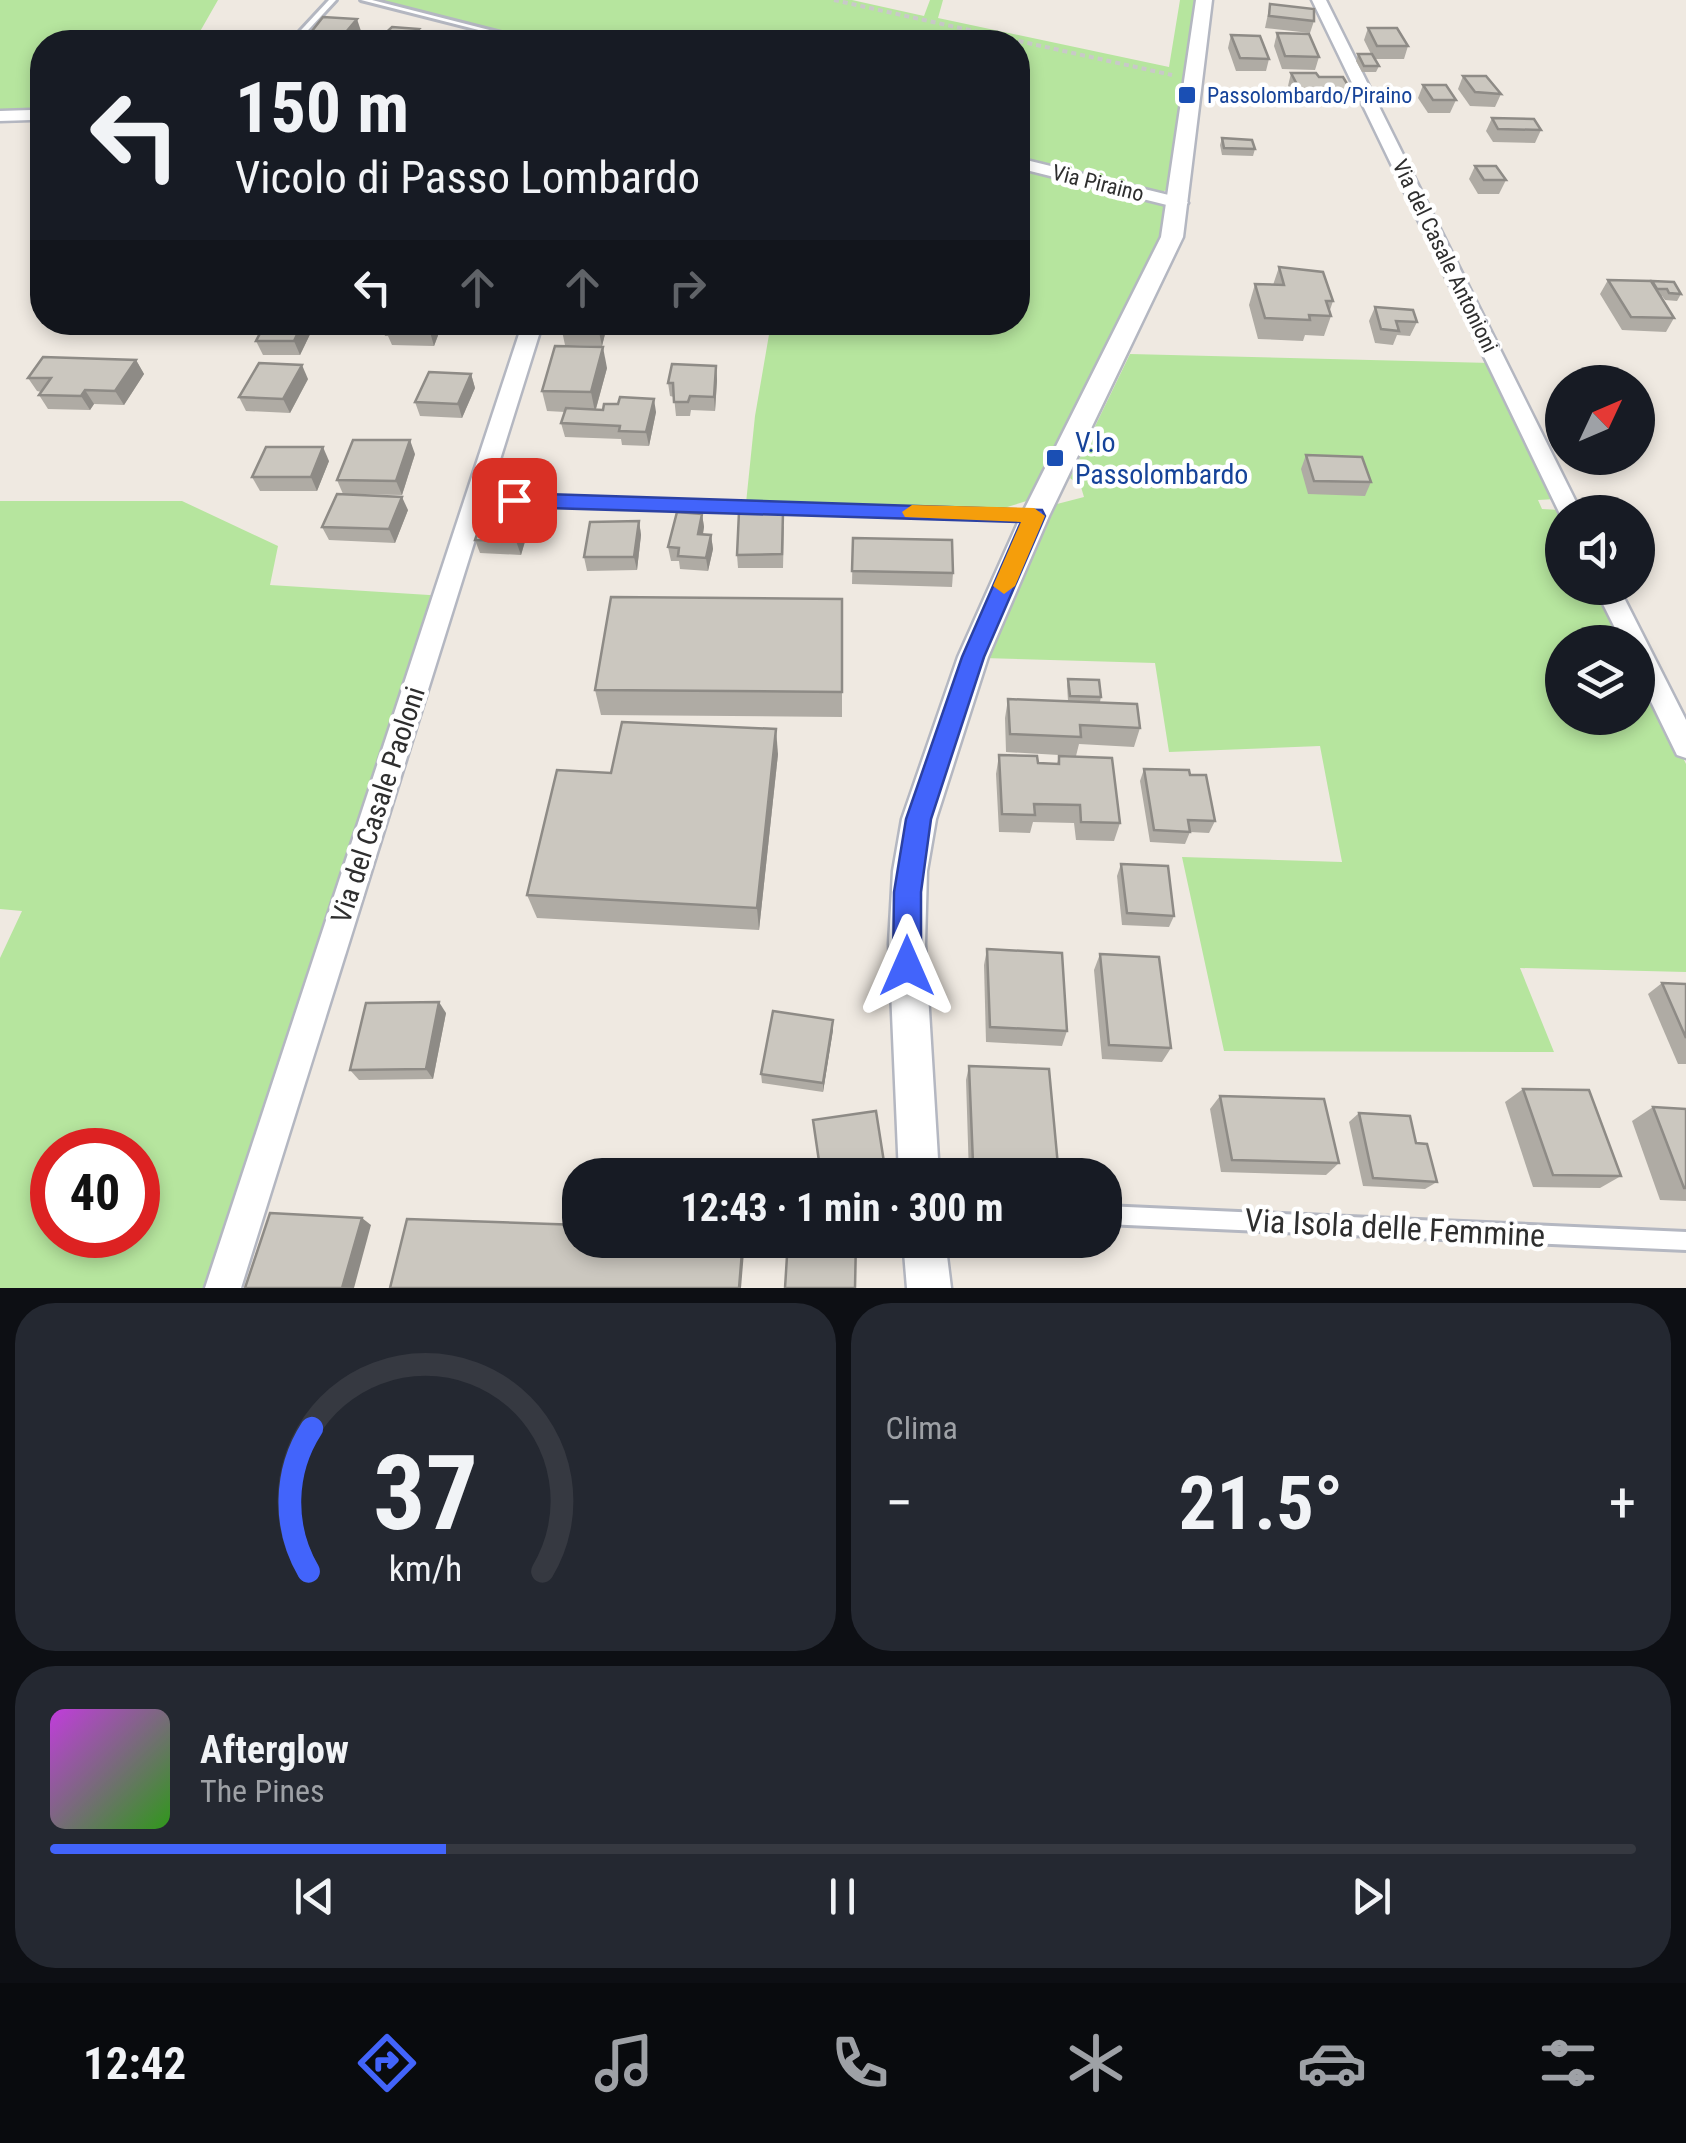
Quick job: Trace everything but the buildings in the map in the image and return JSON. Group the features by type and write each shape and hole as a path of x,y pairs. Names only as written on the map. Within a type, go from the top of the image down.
{"street":[{"path":"918,1158 907,966 912,853 924,802 973,657 1034,516 1162,262 1179,202 1204,0"},
{"name":"Via del Casale Antonioni","path":"1319,0 1562,495"},
{"path":"0,116 30,115"},
{"name":"Via Piraino","path":"1030,166 1179,202"},
{"name":"Via del Casale Paoloni","path":"224,1288 529,335"},
{"path":"1655,684 1686,747"},
{"path":"926,1258 930,1288"}],"lane":[{"path":"304,30 333,0"},
{"path":"364,0 485,30"},
{"path":"476,499 1034,516"},
{"name":"Via Isola delle Femmine","path":"1122,1216 1686,1242"}],"path":[{"path":"834,0 970,30"},
{"path":"1030,43 1196,80"}],"green space":[{"path":"0,0 218,0 201,30 30,30 30,115 0,116"},
{"path":"364,0 852,0 924,16 930,0 943,0 938,18 995,30 485,30"},
{"path":"1180,0 1200,0 1173,188 1158,193 1030,164 1030,38 1169,67"},
{"path":"1030,169 1172,205 1160,250 1033,499 1004,508 746,503 769,335 1030,335"},
{"path":"1130,354 1491,363 1554,495 1538,500 1545,509 1545,605 1608,605 1618,625 1545,625 1545,735 1655,735 1655,700 1686,764 1686,972 1520,968 1554,1052 1224,1051 1182,857 1342,862 1320,746 1169,752 1155,663 983,658 1057,504 1084,497 1081,487 1070,478"},
{"path":"0,501 182,501 278,546 270,585 445,596 223,1288 0,1288 0,958 22,911 0,909"}],"slow traffic":[{"path":"912,512 1034,516 1004,586"}],"place":[{"name":"Passolombardo/Piraino","path":"1187,95"},
{"name":"V.lo Passolombardo","path":"1055,458"}],"route":[{"path":"514,500 1034,516 973,657 919,819 908,892 907,966"}]}
